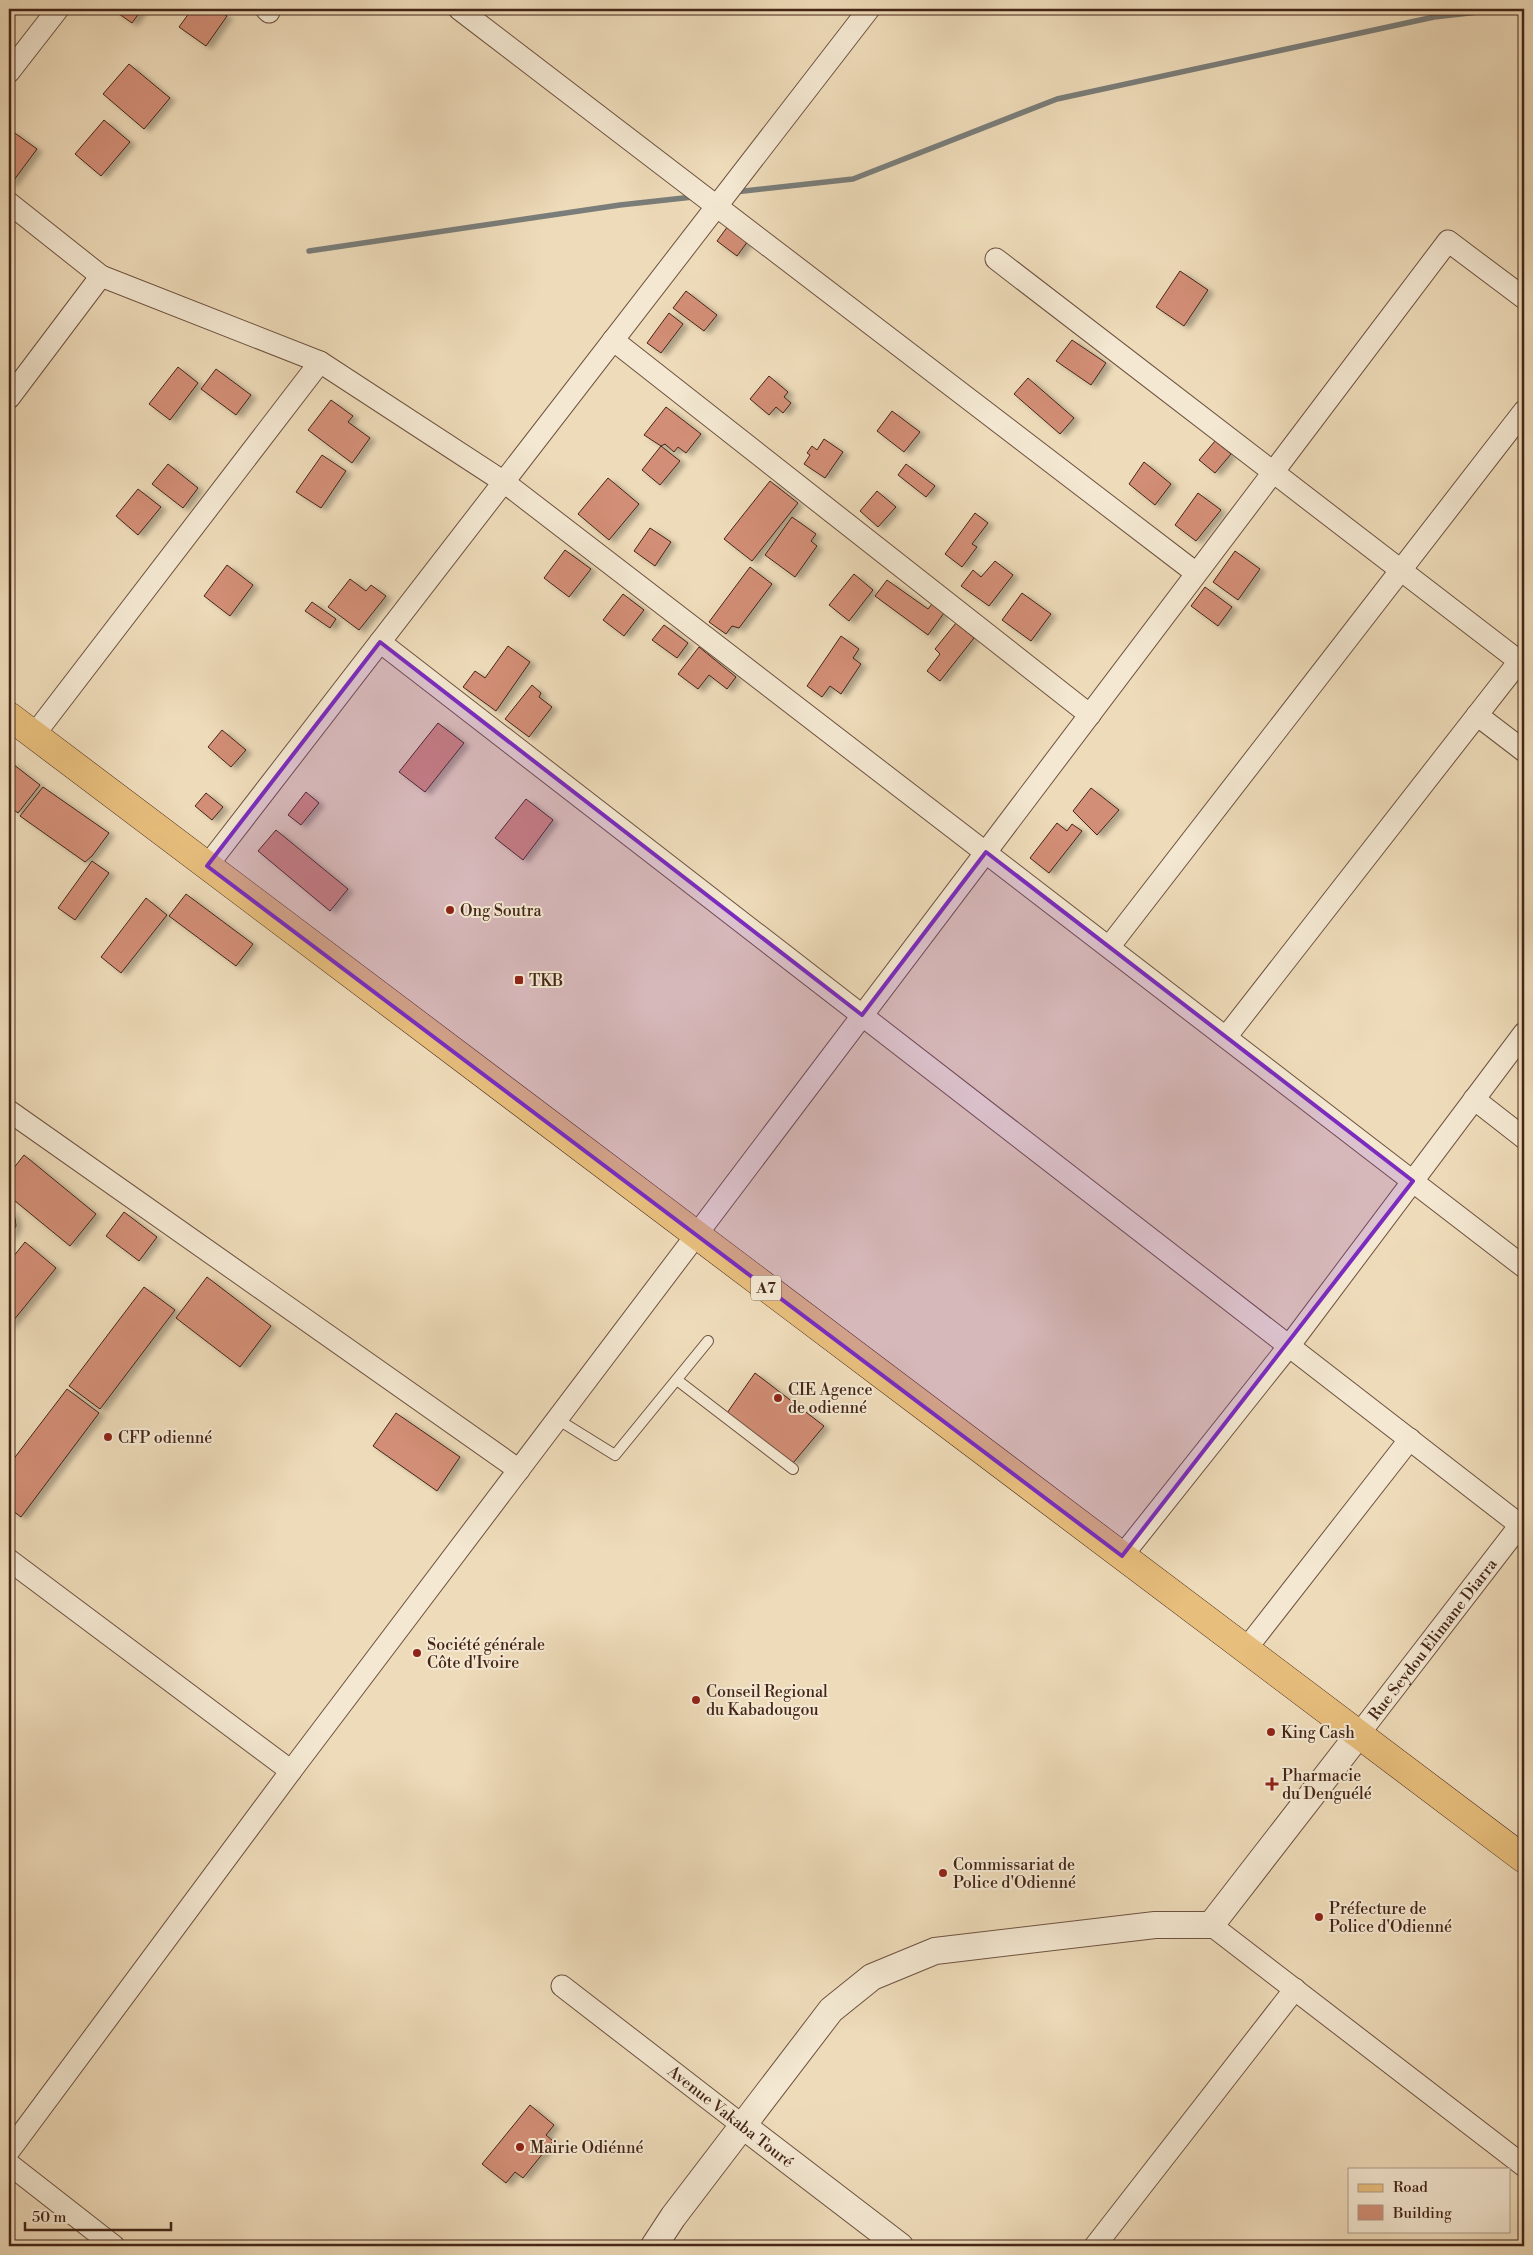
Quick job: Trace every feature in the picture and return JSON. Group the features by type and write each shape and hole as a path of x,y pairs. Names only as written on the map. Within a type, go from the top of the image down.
{"main road":[{"name":"A7","path":"9,716 1524,1859"}],"street":[{"path":"9,72 58,9"},
{"path":"458,9 1196,573"},
{"path":"207,866 869,9"},
{"path":"9,203 101,276 320,362 504,482 1524,1267"},
{"path":"9,2152 291,1771 1448,241 1524,298"},
{"path":"996,259 1401,570 1522,658 1226,1037"},
{"path":"9,398 101,276"},
{"path":"613,340 1090,715"},
{"path":"34,735 320,362"},
{"path":"1109,947 1524,411"},
{"path":"380,642 1289,1346 1522,1522"},
{"path":"1477,715 1524,751"},
{"path":"1122,1556 1289,1346 1524,1033"},
{"path":"1474,1099 1524,1138"},
{"path":"9,1111 519,1470"},
{"path":"1246,1649 1410,1439"},
{"name":"Rue Seydou Elimane Diarra","path":"1211,1925 1522,1522"},
{"path":"9,1560 291,1771"},
{"path":"654,2246 742,2125 831,2010 872,1977 935,1951 1154,1925 1211,1925 1524,2166"},
{"name":"Avenue Vakaba Touré","path":"562,1986 900,2246"},
{"path":"1095,2246 1295,1989"},
{"path":"9,2164 114,2246"}],"lane":[{"path":"557,1419 616,1455 708,1341"},
{"path":"677,1380 793,1469"}],"highlighted area":[{"path":"380,642 862,1015 986,852 1413,1181 1122,1556 207,866"}],"building":[{"path":"112,9 142,9 132,23"},
{"path":"192,9 217,9 227,16 206,46 179,27"},
{"path":"129,64 170,98 144,129 103,94"},
{"path":"104,120 130,142 101,176 75,154"},
{"path":"12,131 37,149 11,184 9,182 9,136"},
{"path":"728,226 748,241 737,256 717,241"},
{"path":"1180,271 1208,290 1184,326 1156,307"},
{"path":"686,291 717,315 704,331 673,308"},
{"path":"669,313 683,324 661,353 647,343"},
{"path":"1072,340 1106,363 1091,385 1056,361"},
{"path":"178,367 198,383 170,420 149,404"},
{"path":"216,369 251,395 236,415 201,389"},
{"path":"769,376 788,392 784,397 791,403 783,413 776,407 769,415 750,399"},
{"path":"1028,378 1074,418 1060,434 1014,394"},
{"path":"331,400 353,416 348,422 370,438 352,463 308,430"},
{"path":"666,407 701,434 686,453 678,447 674,452 665,444 661,446 644,435"},
{"path":"892,411 920,432 904,452 877,431"},
{"path":"824,439 843,452 825,478 804,464 810,455 807,453 812,446 817,450"},
{"path":"1215,441 1231,454 1215,473 1199,460"},
{"path":"661,446 680,461 660,485 642,470"},
{"path":"322,455 346,471 321,508 296,492"},
{"path":"1144,462 1171,484 1155,505 1129,484"},
{"path":"168,464 198,488 183,508 152,484"},
{"path":"906,464 935,486 926,497 898,475"},
{"path":"608,478 639,504 609,540 578,514"},
{"path":"770,481 798,503 752,561 724,539"},
{"path":"138,489 161,507 138,535 116,516"},
{"path":"877,491 896,507 878,527 860,511"},
{"path":"1198,493 1221,510 1196,541 1175,525"},
{"path":"975,513 988,523 972,544 977,547 962,567 945,554"},
{"path":"792,517 816,534 811,541 817,546 795,577 765,555"},
{"path":"650,528 671,542 655,566 634,551"},
{"path":"565,550 591,569 569,597 544,578"},
{"path":"1235,551 1260,569 1238,600 1213,582"},
{"path":"995,561 1013,575 989,606 961,586 973,570 981,577"},
{"path":"227,565 253,585 230,616 204,596"},
{"path":"750,567 772,584 739,628 732,626 726,634 709,622"},
{"path":"854,574 873,590 849,621 829,605"},
{"path":"350,579 366,591 371,585 386,596 359,630 328,607"},
{"path":"887,580 928,609 932,604 944,613 928,635 875,596"},
{"path":"1205,587 1232,607 1218,626 1191,606"},
{"path":"1022,593 1051,614 1031,641 1002,620"},
{"path":"623,594 644,610 624,636 603,620"},
{"path":"312,602 336,619 330,628 305,611"},
{"path":"956,623 974,638 940,681 927,671 940,654 935,649"},
{"path":"664,625 688,643 677,658 652,640"},
{"path":"841,636 859,649 853,658 861,664 841,694 830,686 822,697 807,686"},
{"path":"508,646 530,662 496,711 463,687 475,671 485,678"},
{"path":"699,647 736,677 727,689 709,675 698,689 678,674"},
{"path":"532,685 541,693 539,697 552,707 529,737 505,719"},
{"path":"438,723 464,743 425,792 399,772"},
{"path":"222,730 246,750 231,767 208,747"},
{"path":"9,761 40,785 18,813 9,806"},
{"path":"43,787 109,833 92,856 85,862 20,816"},
{"path":"1091,788 1119,810 1097,835 1073,811"},
{"path":"306,792 319,803 301,825 288,815"},
{"path":"206,793 223,807 212,820 195,806"},
{"path":"526,799 553,820 523,860 495,838"},
{"path":"1057,823 1067,831 1072,824 1082,831 1049,873 1030,858"},
{"path":"276,830 348,889 330,911 258,851"},
{"path":"92,861 109,873 75,920 58,908"},
{"path":"186,894 253,944 236,966 169,916"},
{"path":"146,898 167,915 121,973 101,957"},
{"path":"24,1155 96,1214 70,1246 9,1196 9,1174"},
{"path":"9,1208 15,1218 16,1226 9,1239"},
{"path":"124,1212 157,1237 139,1261 106,1236"},
{"path":"25,1242 56,1268 9,1326 9,1262"},
{"path":"207,1277 271,1326 240,1367 176,1318"},
{"path":"144,1287 175,1310 100,1409 69,1386"},
{"path":"755,1373 824,1426 793,1463 727,1413"},
{"path":"67,1389 99,1413 21,1517 9,1508 9,1465"},
{"path":"396,1413 460,1457 437,1491 373,1446"},
{"path":"530,2105 554,2125 546,2135 553,2141 523,2178 515,2172 506,2183 482,2164"}],"waterway":[{"path":"735,192 853,179 1057,99 1434,17 1505,9"},
{"path":"309,251 620,205 693,197"}],"place":[{"name":"Ong Soutra","path":"450,910"},
{"name":"TKB","path":"519,980"},
{"name":"CIE Agence de odienné","path":"778,1398"},
{"name":"CFP odienné","path":"108,1437"},
{"name":"Société générale Côte d'Ivoire","path":"417,1653"},
{"name":"Conseil Regional du Kabadougou","path":"696,1700"},
{"name":"King Cash","path":"1271,1732"},
{"name":"Pharmacie du Denguélé","path":"1272,1784"},
{"name":"Commissariat de Police d'Odienné","path":"943,1873"},
{"name":"Préfecture de Police d'Odienné","path":"1319,1917"},
{"name":"Mairie Odiénné","path":"520,2147"}]}
